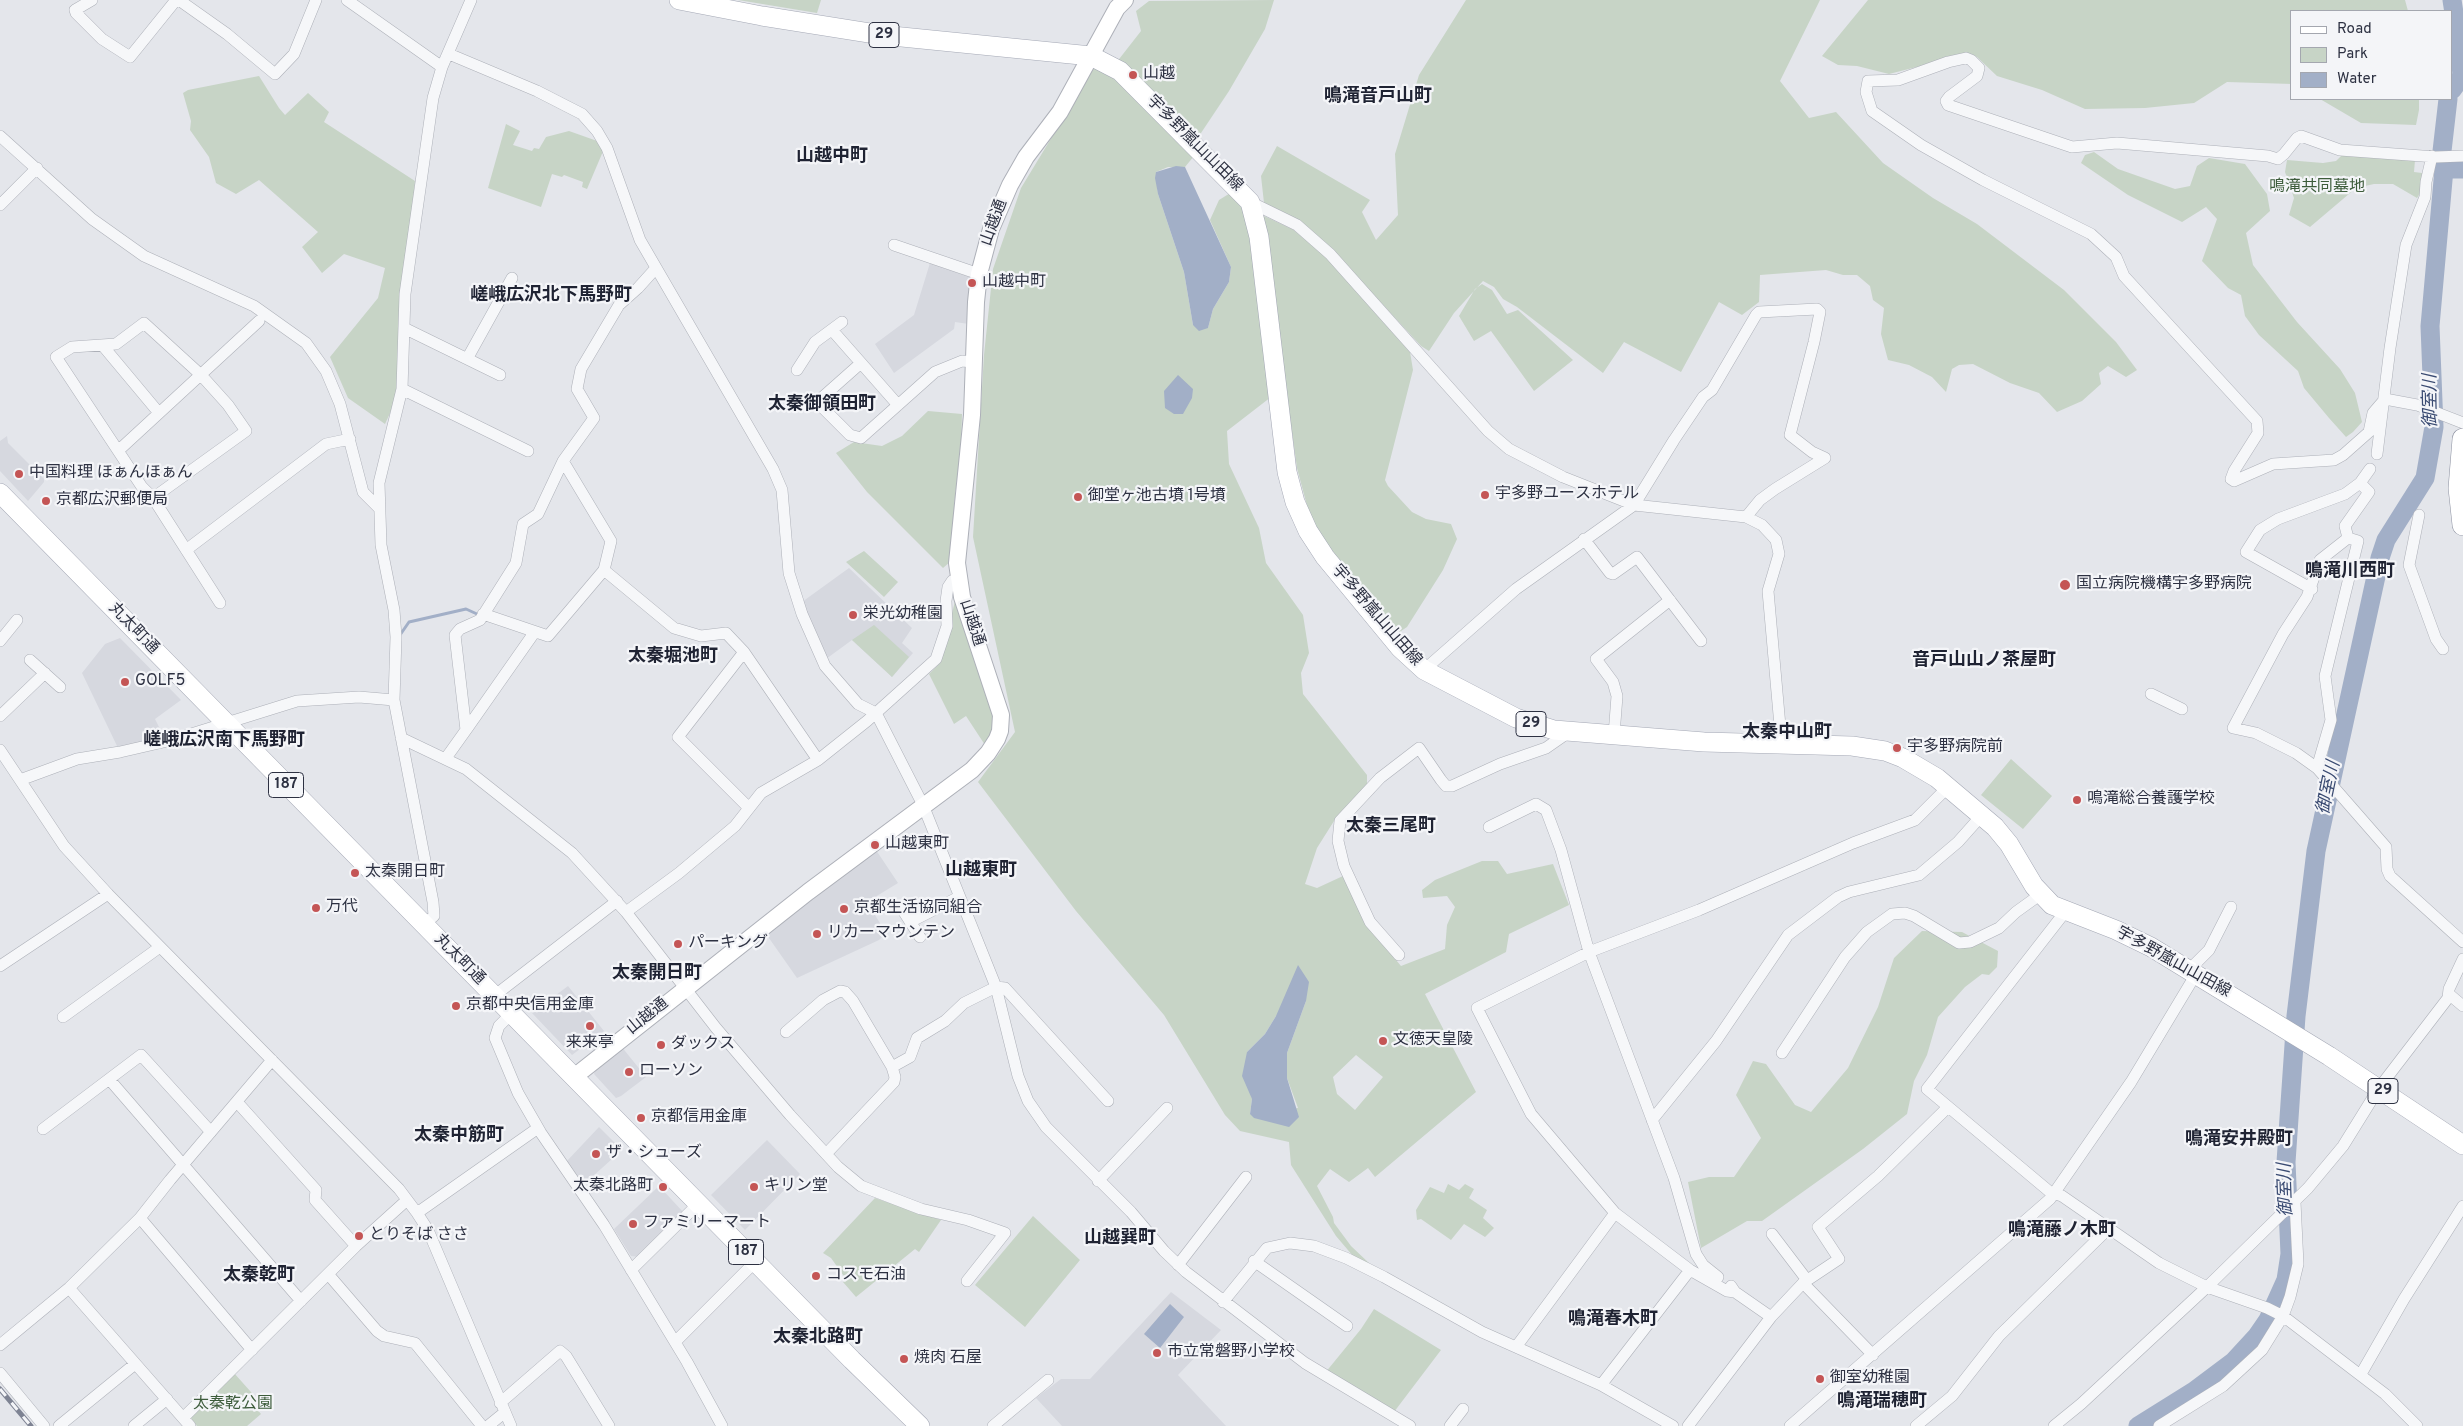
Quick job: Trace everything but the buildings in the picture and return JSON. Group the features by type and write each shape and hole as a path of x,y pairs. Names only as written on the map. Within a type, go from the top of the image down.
{"highway":[{"path":"2463,439 2459,488 2463,525"}],"main road":[{"name":"宇多野嵐山山田線","path":"679,0 762,16 882,35 1091,56 1120,71 1250,202 1259,237 1287,472 1295,502 1308,531 1325,557 1396,643 1424,670 1516,718 1540,727 1569,732 1663,740 1784,745 1844,745 1884,751 1914,764 1948,787 1982,815 2010,844 2040,894 2052,905 2065,912 2134,938 2193,972 2379,1088 2463,1145"},
{"name":"丸太町通","path":"0,493 698,1204 920,1426"}],"street":[{"path":"92,0 75,10 76,13 102,39 130,57 178,0 227,34 275,74 294,54 316,0"},
{"path":"347,0 442,67"},
{"path":"424,924 434,916 433,902 394,700 394,617 381,545 379,508 381,474 402,388 405,294 424,150 433,98 442,67 471,0"},
{"name":"山越通","path":"574,1077 684,988 978,764 993,747 1000,731 1000,715 967,614 959,580 958,541 972,416 979,274 989,235 1010,185 1030,151 1060,112 1118,3"},
{"path":"448,54 537,91 582,114 597,131 607,148 640,240 773,469 782,490 789,573 802,614 825,666 858,704 876,713 922,805 996,987 1018,1076 1028,1101 1046,1127 1131,1212 1178,1265 1224,1302 1326,1377 1410,1426"},
{"path":"2385,399 2373,413 2369,432 2343,455 2334,460 2273,464 2234,481 2231,479 2234,471 2258,433 2257,421 2124,276 2116,257 2091,234 1983,180 1922,145 1872,111 1866,92 1868,81 1898,80 1948,62 1966,58 1975,63 1979,68 1977,76 1949,97 1946,101 1948,105 2072,147 2117,143 2250,156 2268,156 2278,159 2297,138 2302,136 2340,150 2434,157 2459,156"},
{"path":"0,136 92,219 144,256 254,306 306,343 326,371 340,404 363,492 379,508"},
{"path":"2377,454 2390,348 2406,245 2426,196 2426,182 2434,157"},
{"path":"0,205 37,168"},
{"path":"1250,202 1297,225 1330,254 1488,431 1509,449 1563,477 1634,505 1746,517 1754,519 1770,533 1776,540 1779,554 1768,591 1780,726 1784,745"},
{"path":"894,245 979,274"},
{"path":"466,730 455,635 460,629 480,620 516,563 523,524 538,514 563,461 594,418 577,389 581,369 618,305 638,288 656,268"},
{"path":"467,359 512,278"},
{"path":"1424,670 1516,589 1634,505 1678,433 1704,396 1712,390 1756,315 1760,312 1817,309 1820,312 1814,342 1790,435 1812,452 1825,458 1760,500 1746,517"},
{"path":"119,450 259,321"},
{"path":"797,370 815,342 842,322"},
{"path":"153,498 246,431 228,405 200,375 144,323 116,344 72,347 56,357 142,487 153,498 220,603"},
{"path":"404,328 500,375"},
{"path":"832,330 898,405"},
{"path":"103,346 159,413"},
{"path":"861,363 817,402 850,435 861,438 935,372 962,361 974,362"},
{"path":"402,388 528,451"},
{"path":"2385,399 2417,404 2463,423"},
{"path":"186,550 326,444 350,439"},
{"path":"483,614 534,633 548,636 604,570 611,542 563,461"},
{"path":"2312,590 2246,552 2260,530 2272,523 2345,494 2360,483 2370,469"},
{"path":"2348,538 2345,526 2370,492 2360,483"},
{"path":"2419,515 2409,566 2436,640 2443,649"},
{"path":"2348,538 2320,560 2312,590 2283,634 2233,728 2256,733 2296,754 2317,768 2335,791 2386,847 2387,869 2390,876 2463,942"},
{"path":"2317,768 2331,720 2324,676 2358,541 2348,538"},
{"path":"1584,539 1610,573 1613,574 1637,557 1701,641"},
{"path":"604,570 674,628 701,636 726,633 744,652 818,760"},
{"path":"626,912 679,873 735,826 748,807 770,787 818,760 876,713 936,659 947,626 946,601 948,587 952,581 959,580"},
{"path":"1614,735 1616,696 1613,682 1596,659 1670,600"},
{"path":"0,641 17,620"},
{"path":"446,758 534,633"},
{"path":"744,652 678,737 748,807"},
{"path":"30,660 60,687"},
{"path":"0,716 44,673"},
{"path":"2151,694 2182,709"},
{"path":"20,780 77,759 120,752 225,724 297,701 359,697 394,700"},
{"path":"1399,955 1370,922 1344,866 1338,841 1340,821 1380,778 1419,748 1446,786 1452,786 1500,764 1546,748 1569,732"},
{"path":"401,738 466,769 572,853 626,912 684,988 790,1115 826,1154 861,1186 921,1209 968,1220 1006,1234 968,1281"},
{"path":"0,750 64,846 108,894 407,1200 417,1213 428,1230 511,1426"},
{"path":"1735,1292 1727,1291 1690,1270 1615,1214 1531,1114 1477,1008 1589,952 1699,910 1853,843 1916,820 1948,787"},
{"path":"1488,827 1536,804 1546,810 1561,850 1589,952 1674,1178 1696,1254 1703,1265 1731,1286 1735,1292 1771,1317"},
{"path":"1652,1120 1716,1041 1788,935 1838,897 1849,892 1919,876 1958,842 1982,815"},
{"path":"0,966 108,894"},
{"path":"1782,1053 1845,958 1867,932 1892,914 1905,913 1914,916 1959,943 1970,942 1999,928 2040,894"},
{"path":"910,922 959,897"},
{"path":"494,996 617,902"},
{"path":"1790,1426 2043,1206 2054,1193 2130,1082 2193,972 2209,950 2231,907"},
{"path":"902,909 920,936"},
{"path":"2065,912 1927,1089 1947,1108 2050,1192 2062,1196 2159,1263 2207,1287 2282,1315 2361,1374 2396,1404 2417,1426"},
{"path":"63,1017 160,947"},
{"path":"2463,959 2449,989 2450,995 2463,1006"},
{"path":"892,1067 910,1057 917,1038 945,1021 964,1003 996,987 1005,988 1108,1101"},
{"path":"786,1032 823,1000 840,991 845,992 853,1001 892,1067 895,1076 894,1082 826,1154"},
{"path":"2054,1426 2081,1404 2207,1287 2295,1202 2343,1146 2379,1088 2450,995"},
{"path":"511,1014 499,1026 495,1038 518,1093 538,1128 573,1176 676,1342 722,1426"},
{"path":"43,1129 141,1055 211,1132"},
{"path":"0,1345 69,1288 140,1218 183,1164 272,1060"},
{"path":"110,1079 302,1301"},
{"path":"237,1102 316,1190 314,1200 356,1246"},
{"path":"1098,1181 1167,1108"},
{"path":"1688,1426 1771,1317 1805,1282 1839,1259 1818,1227 1878,1176 1947,1108"},
{"path":"417,1213 538,1128"},
{"path":"1178,1265 1246,1177"},
{"path":"69,1288 187,1422 252,1350 356,1246 407,1200"},
{"path":"2159,1426 2223,1386 2262,1350 2282,1315 2298,1264 2295,1202"},
{"path":"631,1270 698,1204"},
{"path":"2361,1374 2404,1299 2463,1206"},
{"path":"1516,1347 1615,1214"},
{"path":"140,1218 252,1350"},
{"path":"1916,1426 1952,1396 1999,1336 2109,1228"},
{"path":"1772,1234 1805,1282 1873,1355"},
{"path":"1224,1302 1262,1251 1273,1245 1290,1243 1314,1246 1346,1258 1482,1332 1601,1385 1673,1426"},
{"path":"676,1342 756,1261"},
{"path":"1254,1262 1347,1326"},
{"path":"1601,1385 1690,1270"},
{"path":"328,1274 377,1332 384,1336 415,1343 482,1426"},
{"path":"488,1426 502,1408 560,1351 566,1356 609,1426"},
{"path":"58,1426 135,1364"},
{"path":"0,1374 44,1426"},
{"path":"993,1426 1048,1380"},
{"path":"134,1426 167,1399"},
{"path":"1450,1426 1463,1409"}],"shaded area":[{"path":"930,263 970,277 969,324 955,322 954,329 894,373 875,344 914,315"},
{"path":"7,436 8,443 44,479 44,482 28,501 0,471 0,441"},
{"name":"栄光幼稚園","path":"849,568 912,628 902,643 913,653 892,677 852,640 826,659 802,602"},
{"path":"120,638 181,700 155,719 165,739 118,748 82,673 105,644"},
{"path":"874,847 898,883 867,902 886,933 879,940 797,978 764,931"},
{"path":"568,986 604,1031 572,1055 532,1013"},
{"path":"621,1046 646,1077 616,1098 594,1074 597,1064"},
{"name":"ザ・シューズ","path":"599,1127 622,1150 582,1186 566,1162"},
{"name":"キリン堂","path":"767,1140 800,1174 745,1230 711,1195"},
{"path":"659,1186 685,1214 640,1257 631,1256 614,1229"},
{"name":"市立常磐野小学校","path":"1171,1292 1221,1330 1178,1375 1226,1426 1062,1426 1036,1398 1061,1379 1090,1379"}],"green space":[{"path":"738,0 821,0 817,13"},
{"path":"1274,0 1265,29 1229,91 1189,151 1194,156 1185,167 1168,167 1156,172 1158,194 1184,272 1193,325 1208,328 1213,309 1229,282 1231,267 1210,220 1219,200 1232,192 1253,226 1271,397 1227,431 1229,464 1259,528 1266,563 1303,615 1309,653 1301,673 1303,694 1367,775 1367,787 1334,821 1317,848 1305,884 1317,888 1343,876 1372,931 1401,966 1445,949 1447,925 1455,907 1447,896 1423,898 1422,890 1435,880 1482,861 1498,861 1507,874 1553,864 1569,905 1509,934 1506,952 1425,994 1476,1092 1375,1177 1368,1168 1349,1182 1330,1169 1317,1186 1333,1217 1334,1223 1351,1246 1370,1264 1353,1256 1336,1236 1291,1165 1289,1142 1240,1131 1225,1115 1164,1015 1076,911 978,782 1015,732 973,537 984,355 993,269 1021,188 1095,66 1109,72 1141,31 1136,11 1149,1","holes":["1306,1001 1287,1053 1287,1078 1298,1108 1250,1114 1252,1099 1247,1052 1265,1034 1276,1016","1356,1055 1383,1077 1355,1110 1337,1094 1333,1077"]},
{"path":"1466,0 1820,0 1780,81 1809,118 1836,112 1883,163 1933,198 1977,224 2064,290 2116,342 2137,370 2126,377 2108,366 2099,373 2101,384 2082,401 2057,412 2039,393 2010,383 1973,364 1959,365 1952,369 1946,392 1932,377 1909,365 1888,360 1881,334 1884,308 1873,300 1870,286 1857,275 1843,275 1826,270 1760,275 1759,302 1742,315 1719,302 1681,372 1624,342 1603,373 1517,307 1503,299 1494,287 1483,281 1454,313 1429,351 1421,346 1332,250 1264,203 1261,176 1277,146 1370,200 1362,212 1376,240 1398,215 1395,154 1419,75"},
{"path":"1868,0 2405,0 2408,10 2290,10 2290,84 2227,82 2194,103 2145,108 2085,109 2042,90 1997,76 1977,57 1968,54 1889,74 1857,66 1838,65 1822,56"},
{"path":"259,76 285,115 308,93 329,112 324,122 415,181 397,398 385,424 348,398 330,357 378,298 385,268 344,254 322,273 302,247 318,232 259,180 236,194 216,183 209,157 190,130 191,121 183,93 188,90"},
{"path":"2322,100 2419,100 2416,125 2361,123"},
{"path":"506,124 520,131 513,145 532,151 534,148 539,149 546,137 569,131 600,142 604,149 587,189 582,187 583,182 564,175 562,177 552,174 541,207 488,188"},
{"path":"2094,152 2118,169 2175,189 2190,186 2197,166 2209,158 2245,164 2267,194 2270,211 2246,233 2253,265 2297,322 2340,369 2355,393 2362,422 2353,432 2346,437 2329,418 2304,388 2298,371 2259,335 2245,316 2241,295 2228,288 2202,261 2217,219 2206,207 2182,222 2128,195 2081,163 2085,155"},
{"name":"鳴滝共同墓地","path":"2343,154 2415,160 2414,172 2422,173 2421,192 2417,198 2393,184 2374,184 2356,188 2310,227 2289,215 2294,198 2285,172 2287,160 2323,163 2336,161"},
{"path":"1262,215 1294,230 1327,258 1410,352 1413,370 1385,480 1388,486 1412,512 1426,519 1451,524 1457,539 1443,570 1407,627 1398,633 1333,554 1310,517 1297,468"},
{"path":"1482,284 1492,290 1507,314 1518,310 1573,360 1534,391 1491,331 1474,341 1459,316 1475,289"},
{"path":"928,411 962,414 951,561 943,568 867,492 836,453 854,442 882,446 902,436"},
{"path":"864,551 898,582 884,597 846,562"},
{"path":"955,601 993,715 995,728 985,745 966,716 954,724 929,674 940,663"},
{"path":"874,625 909,657 892,677 852,640"},
{"path":"2011,759 2052,796 2023,829 1981,795"},
{"path":"1922,931 1962,932 1998,951 1997,967 1989,975 1982,974 1965,987 1938,1017 1927,1055 1914,1081 1907,1114 1863,1149 1762,1221 1747,1221 1701,1248 1688,1182 1709,1177 1734,1177 1761,1138 1736,1095 1753,1061 1766,1064 1795,1105 1811,1112 1848,1068 1878,1007 1894,958"},
{"path":"1448,1184 1459,1190 1465,1184 1474,1189 1469,1198 1487,1210 1483,1218 1494,1228 1485,1237 1464,1224 1451,1240 1421,1219 1417,1220 1416,1210 1430,1187 1444,1193"},
{"path":"875,1198 941,1220 919,1252 915,1249 856,1297 843,1282 846,1279 831,1258 823,1253"},
{"path":"1033,1216 1080,1260 1025,1327 975,1285"},
{"path":"1374,1309 1441,1350 1394,1412 1325,1373 1361,1329"},
{"name":"太秦乾公園","path":"234,1373 259,1401 255,1407 261,1414 247,1426 197,1426 190,1417"}],"water":[{"path":"1176,166 1185,167 1231,267 1229,282 1213,309 1208,328 1199,331 1193,325 1184,272 1158,194 1155,178 1156,172"},
{"path":"1178,375 1193,389 1192,398 1183,414 1174,414 1165,408 1164,391"},
{"path":"1298,965 1309,982 1306,1001 1287,1053 1287,1078 1299,1117 1289,1127 1254,1118 1250,1114 1252,1099 1242,1076 1247,1052 1265,1034 1276,1016"},
{"path":"1170,1304 1184,1317 1160,1348 1144,1334"}],"waterway":[{"name":"御室川","path":"2452,0 2462,76 2453,89"},
{"name":"御室川","path":"2138,1426 2194,1391 2234,1361 2257,1336 2268,1320 2286,1280 2290,1254 2286,1162 2296,1016 2316,851 2380,558 2386,540 2425,478 2434,427 2430,326 2444,169 2442,151 2448,100"},
{"path":"2444,169 2463,169"},
{"path":"400,635 409,622 466,609 477,614"}],"railway":[{"path":"0,1389 31,1426"}],"place":[{"name":"山越","path":"1133,75"},
{"name":"山越中町","path":"972,283"},
{"name":"中国料理 ほぁんほぁん","path":"19,474"},
{"name":"宇多野ユースホテル","path":"1485,495"},
{"name":"御堂ヶ池古墳 1号墳","path":"1078,497"},
{"name":"京都広沢郵便局","path":"46,501"},
{"name":"国立病院機構宇多野病院","path":"2065,585"},
{"name":"栄光幼稚園","path":"853,615"},
{"name":"GOLF5","path":"125,682"},
{"name":"宇多野病院前","path":"1897,748"},
{"name":"鳴滝総合養護学校","path":"2077,800"},
{"name":"山越東町","path":"875,845"},
{"name":"太秦開日町","path":"355,873"},
{"name":"万代","path":"316,908"},
{"name":"京都生活協同組合","path":"844,909"},
{"name":"リカーマウンテン","path":"817,934"},
{"name":"パーキング","path":"678,944"},
{"name":"京都中央信用金庫","path":"456,1006"},
{"name":"来来亭","path":"590,1026"},
{"name":"文徳天皇陵","path":"1383,1041"},
{"name":"ダックス","path":"661,1045"},
{"name":"ローソン","path":"629,1072"},
{"name":"京都信用金庫","path":"641,1118"},
{"name":"ザ・シューズ","path":"596,1154"},
{"name":"太秦北路町","path":"663,1187"},
{"name":"キリン堂","path":"754,1187"},
{"name":"ファミリーマート","path":"633,1224"},
{"name":"とりそば ささ","path":"359,1236"},
{"name":"コスモ石油","path":"816,1276"},
{"name":"市立常磐野小学校","path":"1157,1353"},
{"name":"焼肉 石屋","path":"904,1359"},
{"name":"御室幼稚園","path":"1820,1379"}],"district":[{"name":"鳴滝音戸山町","path":"1378,97"},
{"name":"山越中町","path":"832,157"},
{"name":"嵯峨広沢北下馬野町","path":"551,296"},
{"name":"太秦御領田町","path":"822,405"},
{"name":"鳴滝川西町","path":"2350,572"},
{"name":"太秦堀池町","path":"673,657"},
{"name":"音戸山山ノ茶屋町","path":"1984,661"},
{"name":"太秦中山町","path":"1787,733"},
{"name":"嵯峨広沢南下馬野町","path":"224,741"},
{"name":"太秦三尾町","path":"1391,827"},
{"name":"山越東町","path":"981,871"},
{"name":"太秦開日町","path":"657,974"},
{"name":"太秦中筋町","path":"459,1136"},
{"name":"鳴滝安井殿町","path":"2239,1140"},
{"name":"鳴滝藤ノ木町","path":"2062,1231"},
{"name":"山越巽町","path":"1120,1239"},
{"name":"太秦乾町","path":"259,1276"},
{"name":"鳴滝春木町","path":"1613,1320"},
{"name":"太秦北路町","path":"818,1338"},
{"name":"鳴滝瑞穂町","path":"1882,1402"}]}
